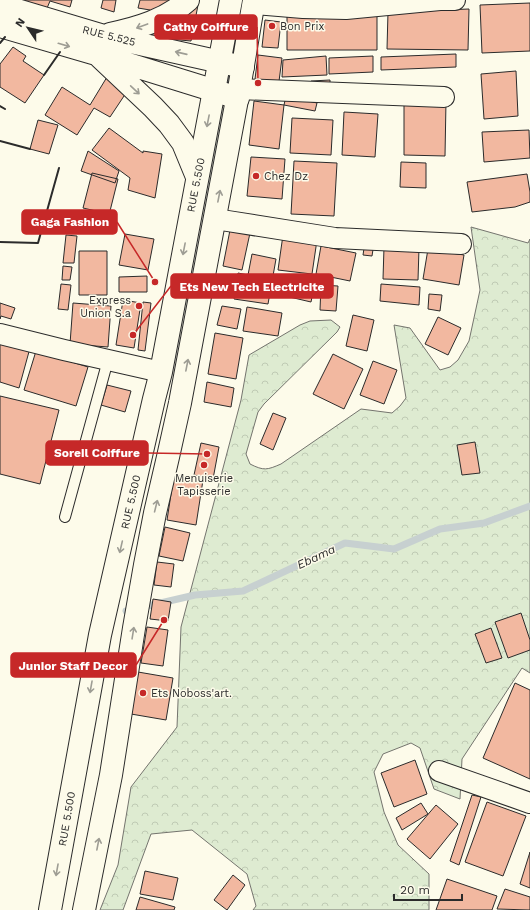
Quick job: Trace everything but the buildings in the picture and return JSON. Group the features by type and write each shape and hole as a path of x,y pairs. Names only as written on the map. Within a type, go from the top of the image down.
{"main road":[{"path":"188,0 159,20 137,28 100,45 169,124 182,142 198,177"},
{"name":"RUE 5.500","path":"50,910 100,635 161,372 231,0"},
{"path":"84,910 111,775 130,649 145,564 180,403 239,94 254,2"},
{"name":"RUE 5.525","path":"0,5 214,90 239,94"},
{"name":"RUE 5.525","path":"0,26 100,45 219,62 243,67"}],"street":[{"path":"254,2 303,8 346,9 440,0 456,0"},
{"path":"239,94 444,97"},
{"path":"215,219 335,238 461,244"},
{"path":"0,334 161,372"},
{"path":"439,771 530,803"}],"lane":[{"path":"65,517 108,360"}],"green space":[{"path":"471,227 528,243 530,239 530,673 522,668 462,759 460,799 434,789 420,748 411,743 383,754 374,772 384,812 398,845 429,874 429,910 253,910 256,906 247,874 192,830 151,834 123,910 100,910 118,865 131,787 177,727 181,627 241,400 249,355 300,325 310,321 331,320 340,327 337,332 264,404 258,412 246,454 250,464 262,469 272,468 281,464 361,409 392,413 406,398 394,325 410,328 440,370 450,367 458,360 469,341 480,290"}],"waterway":[{"name":"Ebama","path":"126,611 195,595 243,591 345,543 394,549 440,529 484,523 530,506"}],"wall":[{"path":"0,43 5,37"},
{"path":"44,75 60,52"},
{"path":"0,106 5,109"},
{"path":"0,141 30,149"},
{"path":"0,242 38,243 59,168"}],"place":[{"name":"Bon Prix","path":"272,26"},
{"name":"Cathy Coiffure","path":"258,83"},
{"name":"Chez Dz","path":"256,176"},
{"name":"Gaga Fashion","path":"155,282"},
{"name":"Express Union S.a","path":"139,306"},
{"name":"Ets New Tech Electricite","path":"133,335"},
{"name":"Soreil Coiffure","path":"207,454"},
{"name":"Menuiserie Tapisserie","path":"204,465"},
{"name":"Junior Staff Decor","path":"164,620"},
{"name":"Ets Noboss'art.","path":"143,693"}]}
